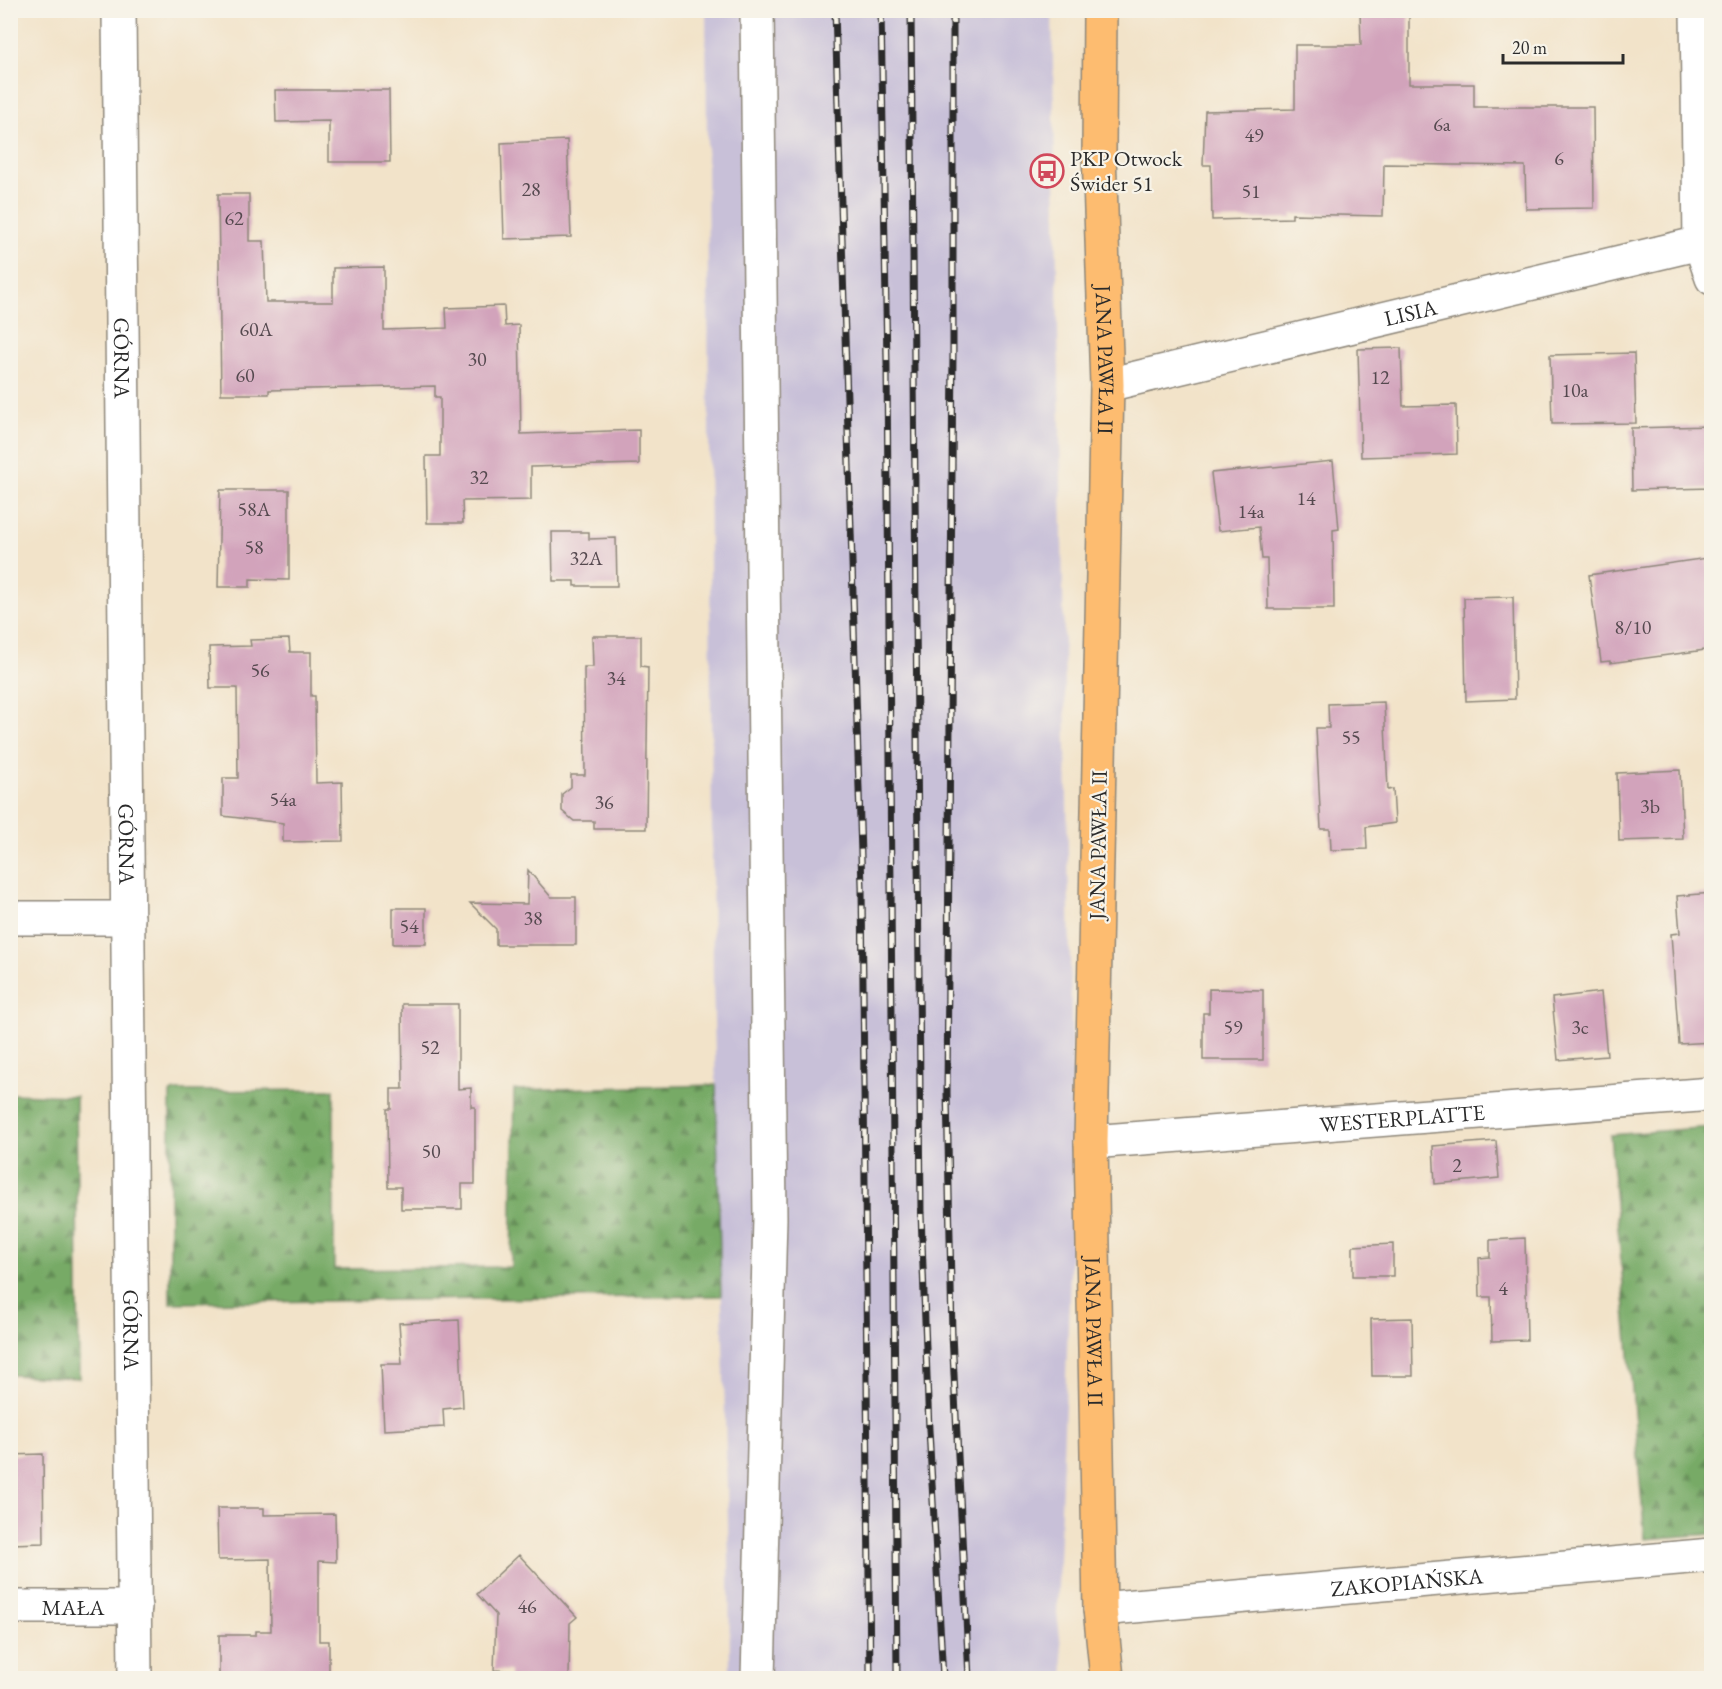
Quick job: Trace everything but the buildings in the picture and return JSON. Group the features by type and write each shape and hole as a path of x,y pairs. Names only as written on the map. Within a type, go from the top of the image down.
{"main road":[{"name":"JANA PAWŁA II","path":"1100,10 1099,152 1107,385 1092,1142 1100,1609 1107,1678"}],"street":[{"name":"GÓRNA","path":"119,10 135,1678"},
{"path":"757,10 770,1218 758,1678"},
{"path":"1697,10 1706,239 1712,278"},
{"name":"LISIA","path":"1107,385 1706,239"},
{"path":"10,918 128,918"},
{"name":"WESTERPLATTE","path":"1092,1142 1712,1094"},
{"name":"ZAKOPIAŃSKA","path":"1100,1609 1712,1555"},
{"name":"MAŁA","path":"10,1607 135,1607"}],"shaded area":[{"path":"706,11 1052,11 1074,1168 1057,1613 1065,1678 730,1678 729,1559 713,984"}],"green space":[{"path":"716,1085 721,1296 170,1303 170,1093 175,1091 334,1090 334,1269 511,1267 514,1090"},
{"path":"11,1094 76,1096 79,1378 11,1375"},
{"path":"1711,1127 1711,1534 1645,1539 1610,1135"}],"railway":[{"path":"835,10 862,887 870,1678"},
{"path":"881,10 887,364 897,1678"},
{"path":"911,10 921,1213 929,1430 943,1678"},
{"path":"953,10 953,350 947,1093 952,1334 969,1678"}],"place":[{"name":"PKP Otwock Świder 51","path":"1047,171"}]}
